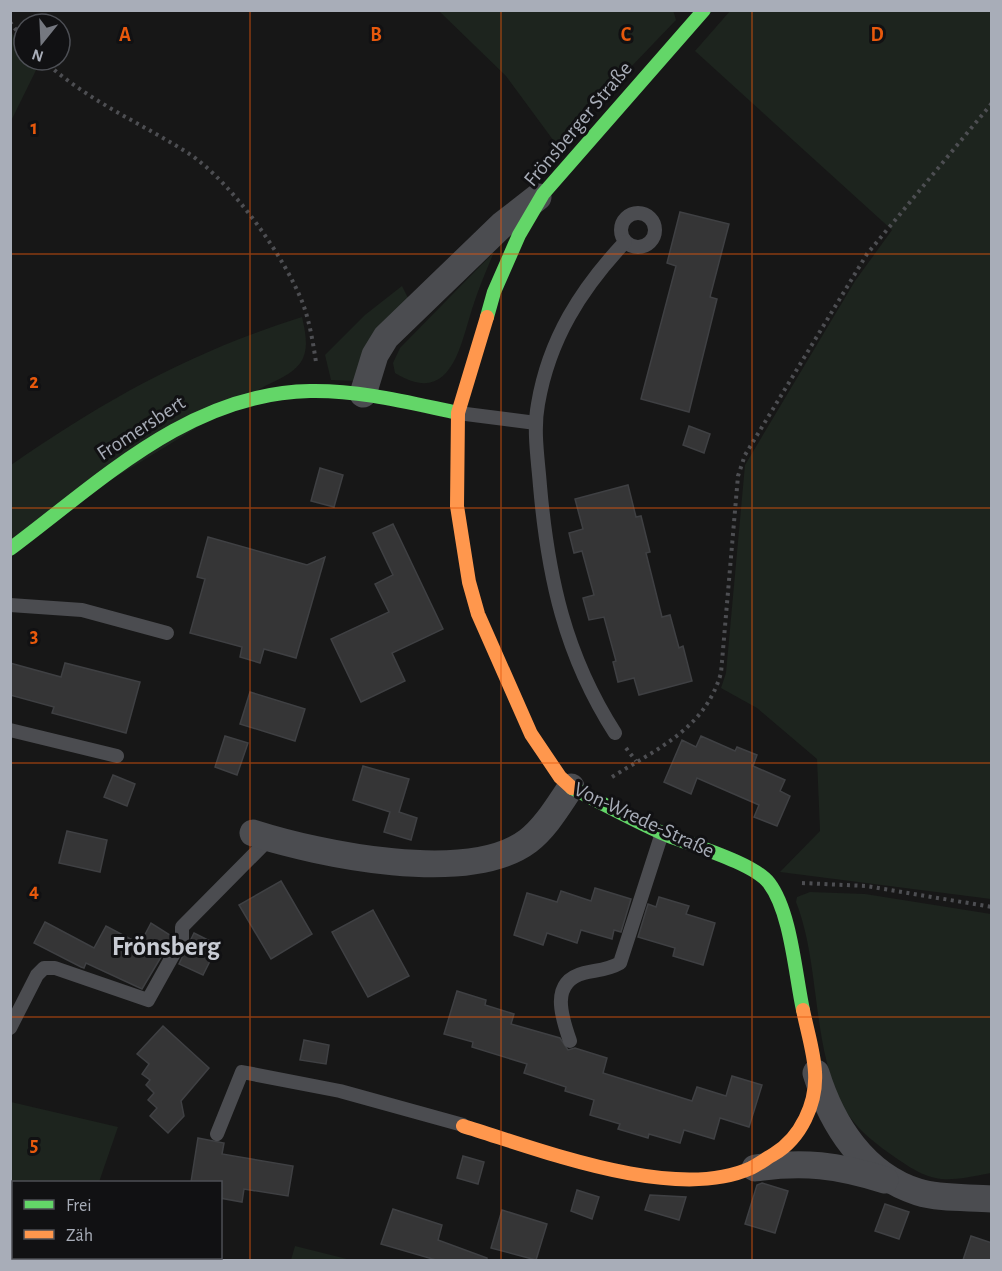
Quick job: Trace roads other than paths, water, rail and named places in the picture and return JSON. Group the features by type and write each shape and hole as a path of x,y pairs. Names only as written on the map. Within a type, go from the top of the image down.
{"street":[{"name":"Frönsberger Straße","path":"458,413 494,292 519,236 543,194 704,10"},
{"path":"363,394 375,355 386,337 502,225 543,194"},
{"name":"Fromersbert","path":"10,549 144,447 196,416 245,398 269,393 322,389 363,394 458,413"},
{"name":"Von-Wrede-Straße","path":"458,413 457,506 469,582 478,614 531,734 560,777 578,791 662,833 742,865 768,881 779,902 785,922 816,1072"},
{"path":"262,836 364,859 405,863 476,860 505,853 527,842 578,791"},
{"path":"752,1168 769,1160 801,1130 815,1093 816,1072"},
{"path":"816,1072 833,1118 848,1141 874,1168 892,1182"},
{"path":"464,1126 602,1166 662,1178 720,1176 752,1168 812,1163 856,1171 920,1192 992,1200"}],"lane":[{"path":"615,733 599,707 574,653 552,583 546,550 536,423 544,379 567,319 590,280 625,242"},
{"path":"458,413 536,423"},
{"path":"10,605 82,610 167,633"},
{"path":"10,730 117,756"},
{"path":"570,1041 561,1016 560,998 572,980 582,974 613,968 620,963 662,833"},
{"path":"10,1028 37,975 44,968 55,968 148,1000 182,939 182,927 262,836"},
{"path":"217,1134 242,1072 340,1091 464,1126"}],"district":[{"name":"Frönsberg","path":"166,946"}]}
